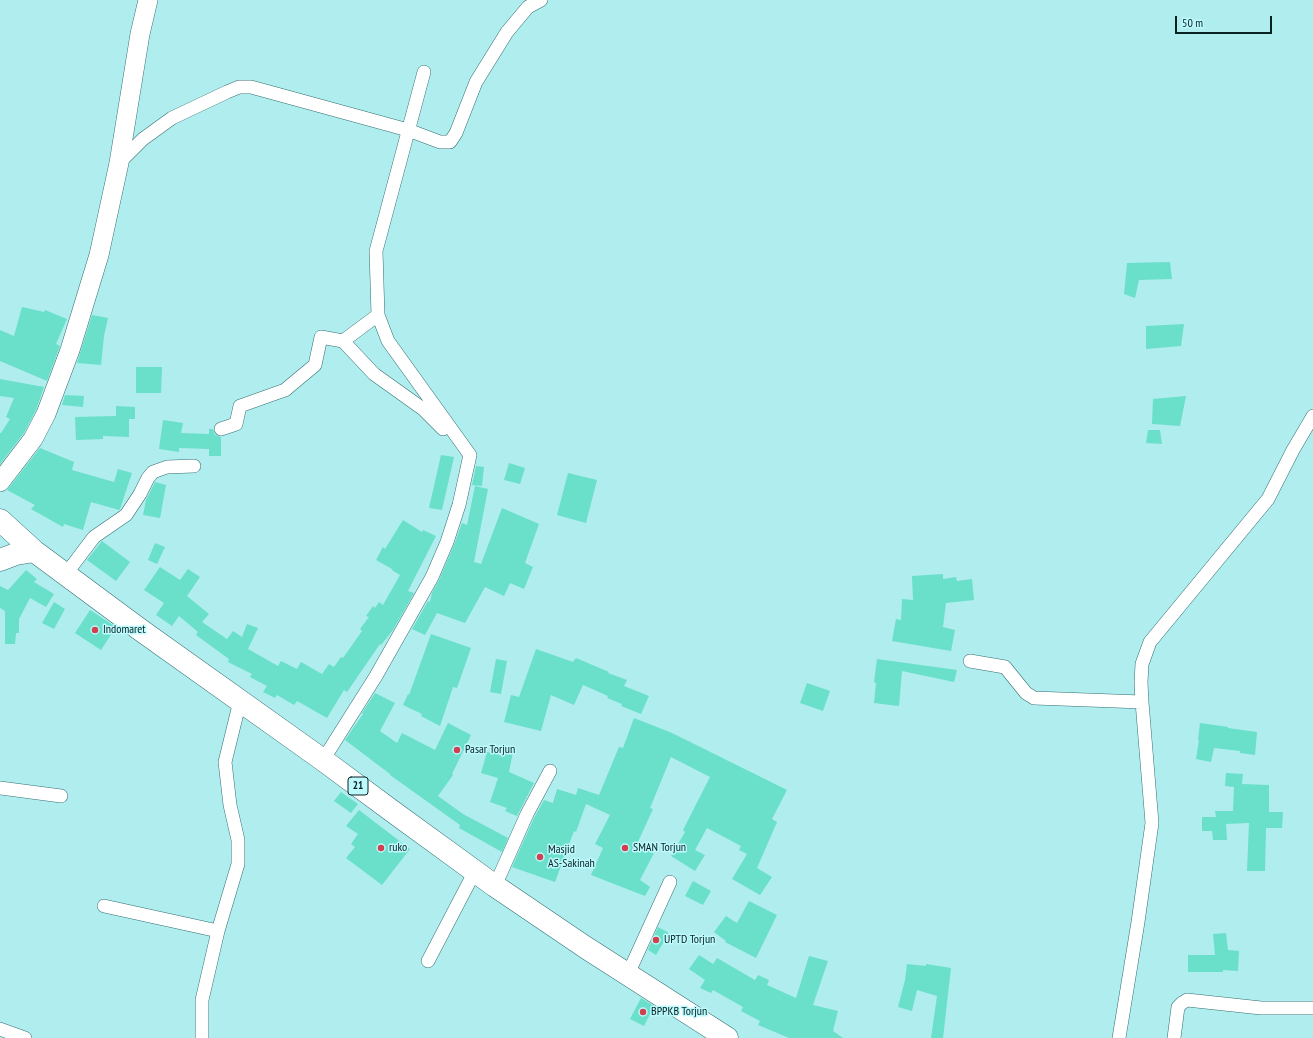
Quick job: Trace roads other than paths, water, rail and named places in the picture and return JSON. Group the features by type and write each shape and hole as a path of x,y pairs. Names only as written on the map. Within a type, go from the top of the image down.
{"highway":[{"name":"21","path":"0,520 34,550 66,574 496,886 727,1038"},
{"path":"0,560 16,554 34,550"}],"street":[{"path":"0,482 33,439 46,414 70,350 99,255 119,163 148,0"},
{"path":"119,163 143,139 172,118 239,87 251,87 408,130 440,142 450,142 456,133 476,82 507,32 528,7 541,0"},
{"path":"323,760 376,676 432,577 447,542 459,505 470,455 388,341 378,315 376,252 424,72"},
{"path":"343,341 378,315"},
{"path":"221,428 236,424 240,406 285,390 315,365 321,337 343,341 374,374 423,409 470,455"},
{"path":"1119,1038 1152,823 1142,702 1142,664 1150,642 1268,499 1293,450 1313,416"},
{"path":"66,574 94,537 126,515 153,472 167,467 194,466"},
{"path":"970,661 1005,667 1026,692 1034,698 1142,702"},
{"path":"202,1038 202,1000 218,931 238,864 238,840 230,805 225,762 240,701"},
{"path":"496,886 527,814 550,771"},
{"path":"0,788 61,796"},
{"path":"428,961 475,871"},
{"path":"628,974 670,882"},
{"path":"104,906 218,931"},
{"path":"1174,1038 1178,1007 1187,1000 1261,1008 1313,1008"},
{"path":"0,1029 25,1038"}],"place":[{"name":"Indomaret","path":"95,630"},
{"name":"Pasar Torjun","path":"457,750"},
{"name":"ruko","path":"381,848"},
{"name":"SMAN Torjun","path":"625,848"},
{"name":"Masjid AS-Sakinah","path":"540,857"},
{"name":"UPTD Torjun","path":"656,940"},
{"name":"BPPKB Torjun","path":"643,1012"}]}
